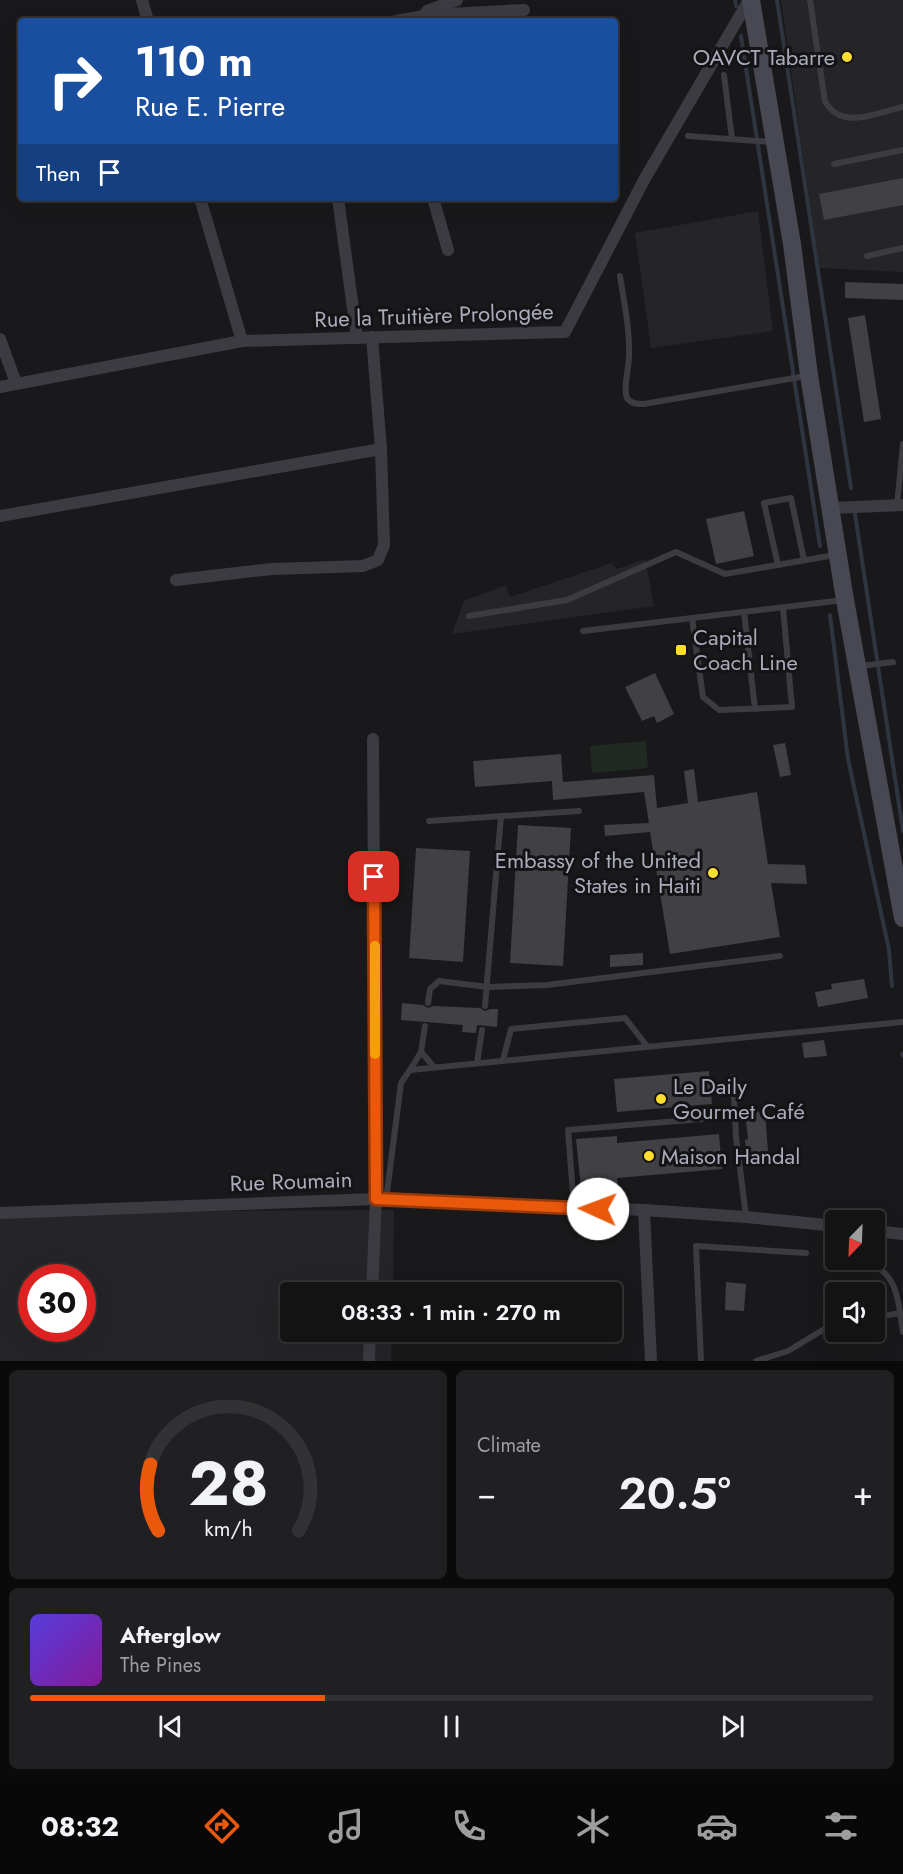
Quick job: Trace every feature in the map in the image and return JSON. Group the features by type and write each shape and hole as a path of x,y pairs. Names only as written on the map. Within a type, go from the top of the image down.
{"main road":[{"path":"750,0 792,244 809,375 845,600 903,918"}],"street":[{"path":"142,0 147,18"},
{"path":"410,18 457,0"},
{"name":"Rue la Truitière Prolongée","path":"0,387 242,341 565,332 644,180 750,0"},
{"path":"416,18 429,15 524,10"},
{"path":"201,201 242,341"},
{"path":"338,201 357,338"},
{"path":"434,201 448,250"},
{"path":"176,580 272,569 363,566 378,560 384,545 381,449 372,337"},
{"path":"0,339 16,383"},
{"path":"0,516 381,449"},
{"path":"831,508 900,505"},
{"path":"373,739 381,1199 373,1282"},
{"name":"Rue Roumain","path":"0,1213 381,1199 644,1210 746,1217 825,1226"},
{"path":"644,1210 651,1361"},
{"path":"885,1232 903,1234"},
{"path":"369,1361 370,1342"}],"lane":[{"path":"810,0 825,102 832,111 840,116 852,117 903,108"},
{"path":"724,75 732,139"},
{"path":"688,136 775,142"},
{"path":"834,164 903,150"},
{"path":"867,256 903,249"},
{"path":"620,276 629,355 626,392 631,402 637,405 644,404 809,375"},
{"path":"900,505 903,444"},
{"path":"778,565 764,504 791,498 804,560"},
{"path":"469,616 567,600 676,552 725,574 838,554"},
{"path":"582,631 845,600"},
{"path":"692,618 703,697 719,711 792,707 783,608"},
{"path":"744,612 755,709"},
{"path":"857,667 893,662"},
{"path":"429,820 579,811"},
{"path":"485,1006 501,816"},
{"path":"428,1003 430,989 439,981 488,987 547,986 780,956"},
{"path":"503,1060 511,1029 625,1018 647,1046"},
{"path":"410,1070 903,1022"},
{"path":"381,1199 401,1083 421,1052 425,1026"},
{"path":"477,1063 482,1030"},
{"path":"421,1052 434,1067"},
{"path":"733,1077 736,1137 746,1217"},
{"path":"574,1208 568,1130 714,1118"},
{"path":"701,1361 696,1246 806,1253"},
{"path":"880,1270 887,1274 896,1288 902,1313 903,1332"},
{"path":"885,1315 902,1313"},
{"path":"756,1361 788,1351 825,1329"}],"shaded area":[{"path":"781,0 903,0 903,272 819,268"},
{"path":"758,211 773,331 651,348 635,233"},
{"path":"645,559 654,606 452,634 464,601 506,585 510,597 612,563 617,569"},
{"path":"646,741 648,768 592,773 590,746"},
{"path":"394,1210 393,1282 280,1282 280,1342 392,1342 391,1361 0,1361 0,1218 225,1211"}],"building":[{"path":"903,178 903,205 824,220 819,194"},
{"path":"845,282 903,284 903,300 845,298"},
{"path":"865,315 881,419 864,422 848,318"},
{"path":"744,511 754,556 716,564 706,519"},
{"path":"655,673 674,714 657,723 654,716 642,721 625,687"},
{"path":"785,743 791,775 780,777 773,745"},
{"name":"Embassy of the United States in Haiti","path":"561,754 563,782 654,775 657,808 688,803 684,771 694,769 698,802 757,792 768,864 805,865 807,884 771,883 780,937 670,954 650,832 605,836 604,825 649,823 644,792 553,800 552,781 475,787 473,761"},
{"path":"518,825 571,828 563,966 510,963"},
{"path":"416,848 470,851 463,962 409,958"},
{"path":"643,953 643,965 610,967 610,955"},
{"path":"864,979 868,998 818,1007 815,992 832,989 831,984"},
{"path":"402,1003 423,1005 428,1008 433,1006 480,1008 485,1011 498,1009 497,1027 477,1025 476,1033 462,1032 463,1025 401,1020"},
{"path":"824,1040 827,1056 804,1058 802,1043"},
{"path":"709,1071 712,1104 617,1112 614,1079"},
{"path":"765,1111 769,1165 747,1166 745,1140 748,1139 745,1113"},
{"name":"Maison Handal","path":"719,1134 722,1169 617,1178 618,1185 581,1188 576,1139 617,1136 617,1143"},
{"path":"726,1282 746,1284 744,1311 725,1310"}],"waterway":[{"path":"735,0 736,6"},
{"path":"777,0 851,488"},
{"path":"741,36 820,546"},
{"path":"855,514 903,831"},
{"path":"830,615 848,759 889,950 892,986"}],"slow traffic":[{"path":"375,946 375,1054"}],"place":[{"name":"OAVCT Tabarre","path":"847,57"},
{"name":"Capital Coach Line","path":"681,650"},
{"name":"Embassy of the United States in Haiti","path":"713,873"},
{"name":"Le Daily Gourmet Café","path":"661,1099"},
{"name":"Maison Handal","path":"649,1156"}],"route":[{"path":"374,877 376,1199 598,1209"}]}
